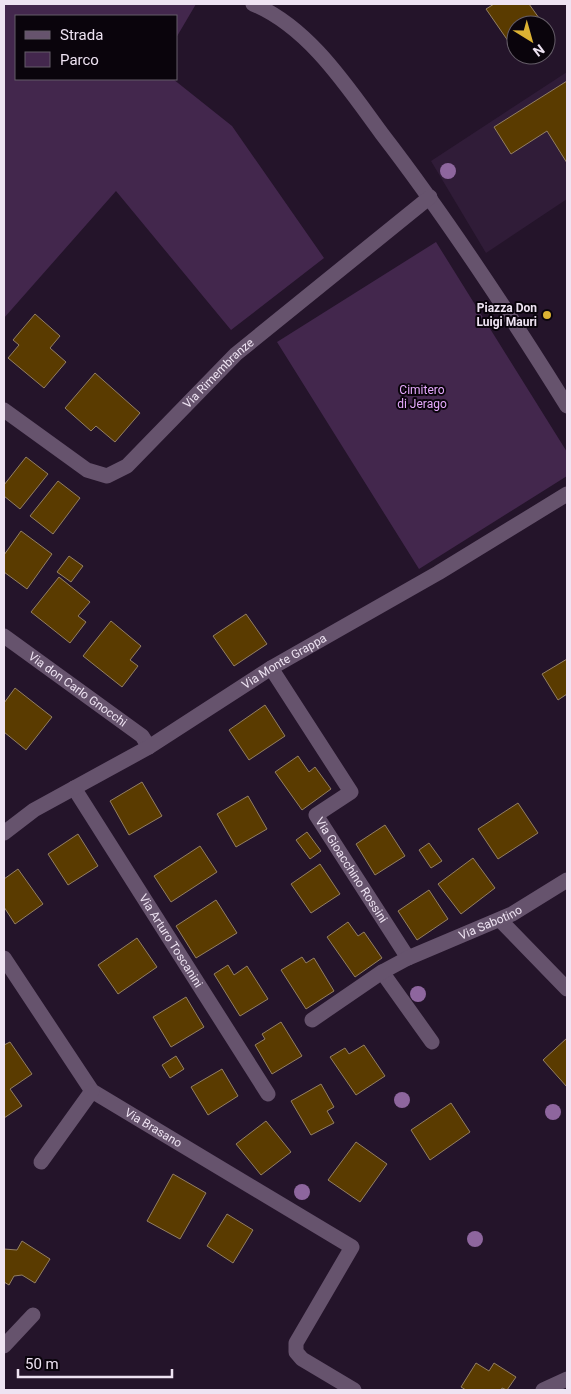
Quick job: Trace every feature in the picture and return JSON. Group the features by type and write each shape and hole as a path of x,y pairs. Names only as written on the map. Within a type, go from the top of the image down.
{"street":[{"path":"257,4 281,20 320,56 353,94 430,197 474,260 567,406"},
{"name":"Via Rimembranze","path":"4,410 87,470 107,476 127,466 236,354 430,197"},
{"name":"Via Monte Grappa","path":"4,834 34,810 149,747 270,668 438,573 567,494"},
{"name":"Via don Carlo Gnocchi","path":"4,636 142,736 149,747"},
{"name":"Via Gioacchino Rossini","path":"270,668 351,792 316,815 408,958"},
{"name":"Via Arturo Toscanini","path":"74,788 268,1094"},
{"name":"Via Sabotino","path":"312,1020 382,972 408,958 500,920 567,880"},
{"path":"500,920 567,989"},
{"name":"Via Brasano","path":"4,958 92,1091 352,1247 296,1343 296,1352 302,1359 354,1390"},
{"path":"382,972 432,1042"},
{"path":"41,1162 92,1091"},
{"path":"4,1346 33,1315"},
{"path":"543,1390 567,1378"}],"shaded area":[{"path":"567,72 567,199 486,253 431,161"}],"green space":[{"path":"4,4 196,4 178,35 178,15 15,15 15,80 174,80 232,126 324,258 231,330 116,191 4,318"},
{"name":"Cimitero di Jerago","path":"436,242 567,452 567,476 419,569 277,342"}],"building":[{"path":"494,4 529,4 537,15 506,15 506,38 486,9"},
{"path":"567,81 567,163 547,131 511,154 494,127"},
{"path":"35,314 60,336 50,348 66,362 44,388 8,358 19,345 13,340"},
{"path":"95,373 140,413 115,442 96,426 91,431 65,408"},
{"path":"26,457 48,474 20,509 4,496 4,485"},
{"path":"58,481 80,498 53,534 30,516"},
{"path":"21,531 52,554 27,589 4,572 4,555"},
{"path":"69,556 83,566 71,582 57,572"},
{"path":"59,577 90,602 78,616 86,622 70,643 31,612"},
{"path":"246,614 267,644 234,666 213,636"},
{"path":"111,621 141,646 130,660 138,666 122,687 83,656"},
{"path":"567,659 567,694 558,700 542,674"},
{"path":"15,688 52,717 26,750 4,732 4,703"},
{"path":"265,705 285,736 249,760 229,730"},
{"path":"298,756 309,772 315,767 331,789 302,810 275,772"},
{"path":"142,782 162,816 129,835 110,801"},
{"path":"248,796 267,829 236,847 217,814"},
{"path":"518,803 538,833 498,859 478,829"},
{"path":"385,825 405,856 375,875 356,844"},
{"path":"307,832 321,851 310,859 296,840"},
{"path":"78,834 98,866 68,885 48,854"},
{"path":"429,843 442,861 431,868 419,850"},
{"path":"200,846 217,872 171,902 154,876"},
{"path":"473,858 495,888 461,914 438,884"},
{"path":"320,864 340,894 311,913 291,884"},
{"path":"18,869 43,904 15,924 4,907 4,879"},
{"path":"429,890 448,919 417,940 398,911"},
{"path":"216,900 237,933 196,958 176,926"},
{"path":"348,922 358,936 364,932 382,958 355,977 327,937"},
{"path":"137,938 157,967 118,994 98,965"},
{"path":"302,957 306,963 314,958 334,991 306,1009 281,970"},
{"path":"228,965 234,975 247,966 268,999 240,1016 214,974"},
{"path":"186,997 204,1027 171,1047 153,1017"},
{"path":"281,1022 302,1056 272,1074 255,1045 265,1039 262,1034"},
{"path":"567,1038 567,1087 543,1060"},
{"path":"10,1042 32,1074 10,1089 22,1106 4,1118 4,1045"},
{"path":"364,1045 385,1076 356,1095 330,1057 345,1048 349,1054"},
{"path":"176,1056 184,1069 170,1078 162,1065"},
{"path":"222,1069 238,1096 208,1115 191,1087"},
{"path":"321,1084 334,1107 327,1111 334,1123 311,1135 291,1101"},
{"path":"451,1103 470,1132 430,1160 411,1130"},
{"path":"266,1121 291,1152 261,1175 236,1144"},
{"path":"356,1142 387,1164 360,1202 328,1180"},
{"path":"173,1174 206,1193 180,1239 147,1221"},
{"path":"227,1214 253,1230 233,1263 207,1246"},
{"path":"22,1241 50,1259 35,1283 22,1275 14,1276 9,1285 4,1282 4,1249 17,1250"},
{"path":"476,1363 489,1371 494,1363 516,1377 507,1390 502,1388 501,1390 466,1390 461,1387"}],"place":[{"name":"Piazza Don Luigi Mauri","path":"547,315"}]}
